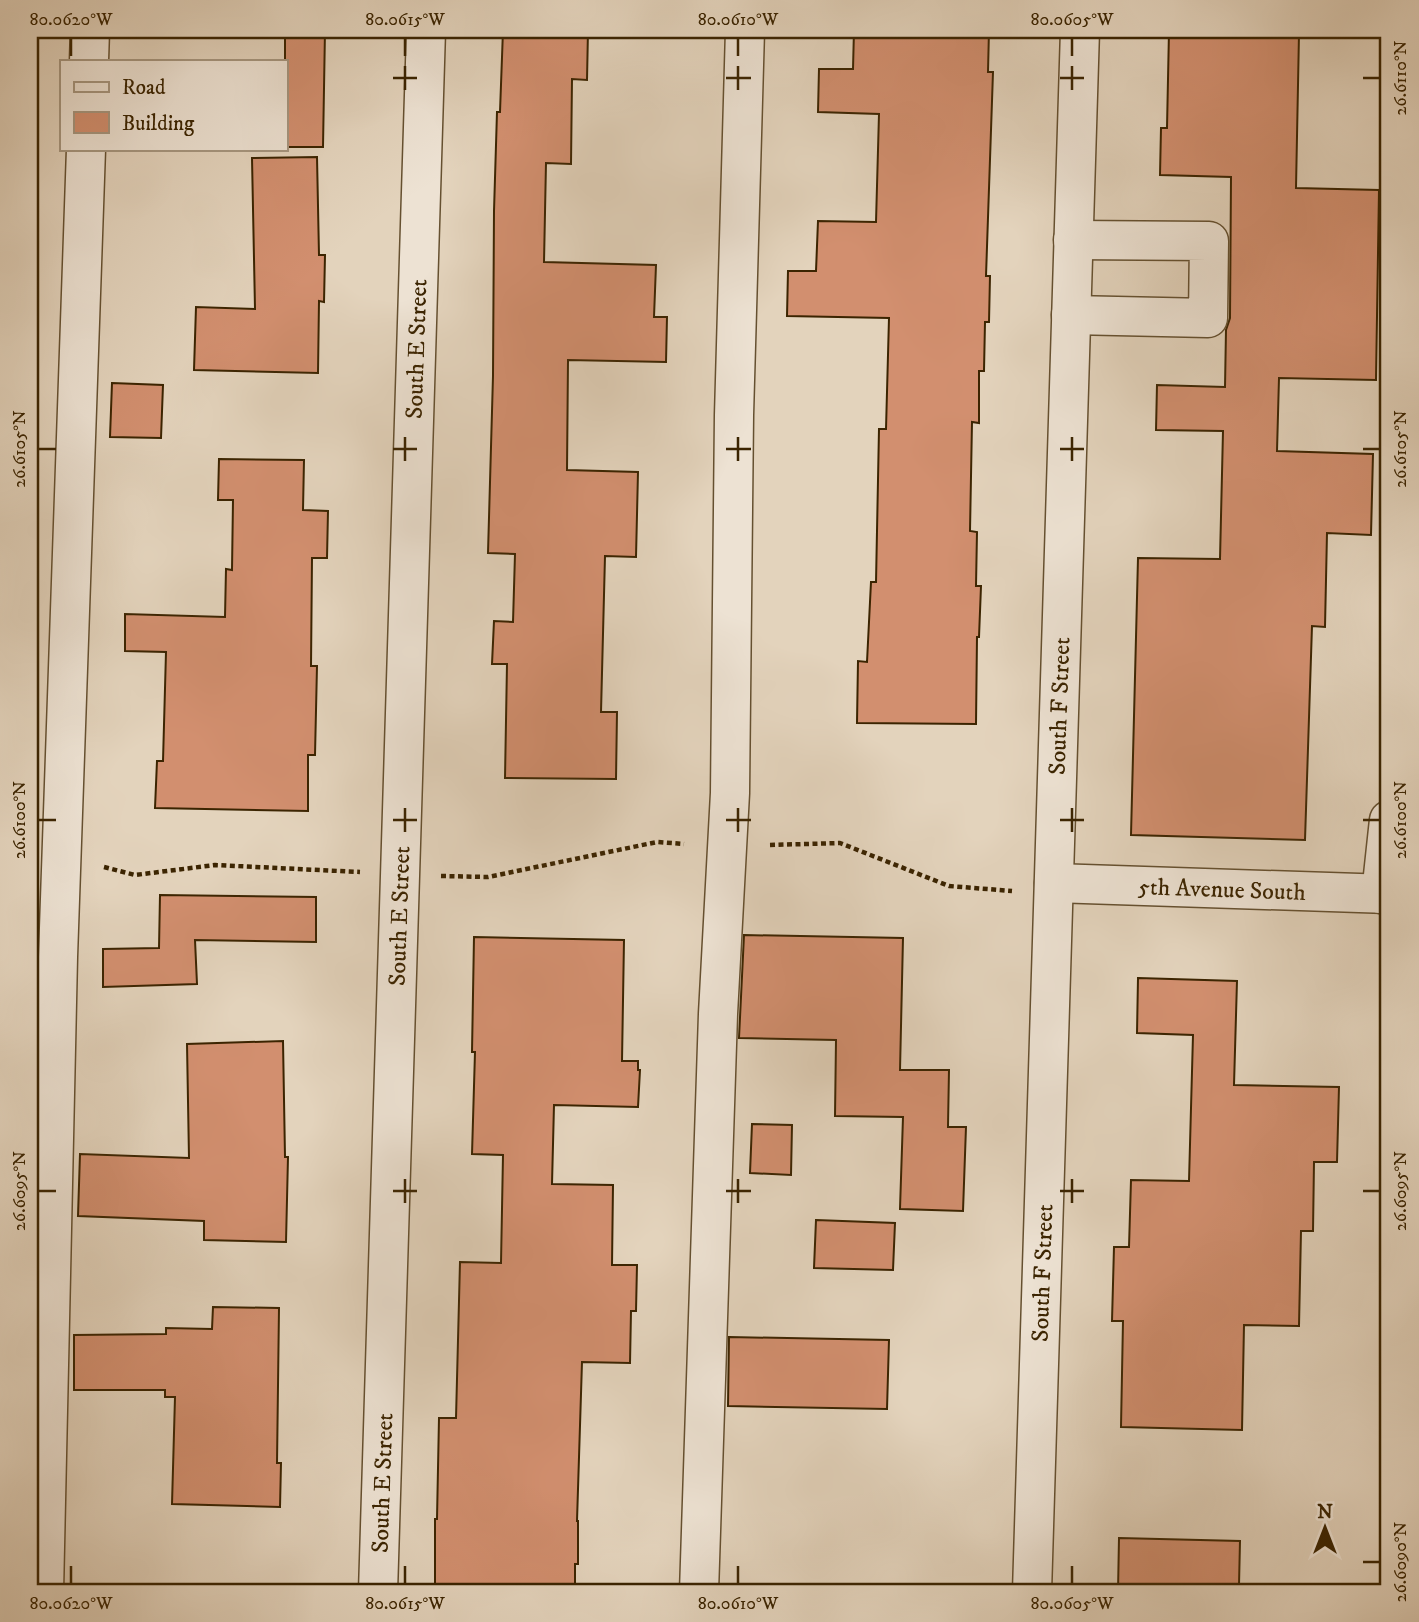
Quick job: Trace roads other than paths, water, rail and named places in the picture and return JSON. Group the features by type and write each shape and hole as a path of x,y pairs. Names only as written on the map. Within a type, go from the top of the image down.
{"street":[{"path":"89,60 90,30"},
{"name":"South E Street","path":"378,1592 426,30"},
{"path":"699,1592 718,1014 730,793 734,415 746,30"},
{"name":"South F Street","path":"1032,1592 1080,30"},
{"path":"44,1592 62,856 86,150"},
{"path":"1071,315 1208,318 1209,242 1073,240"},
{"path":"1385,894 1389,820"},
{"name":"5th Avenue South","path":"1054,883 1385,894"}]}
